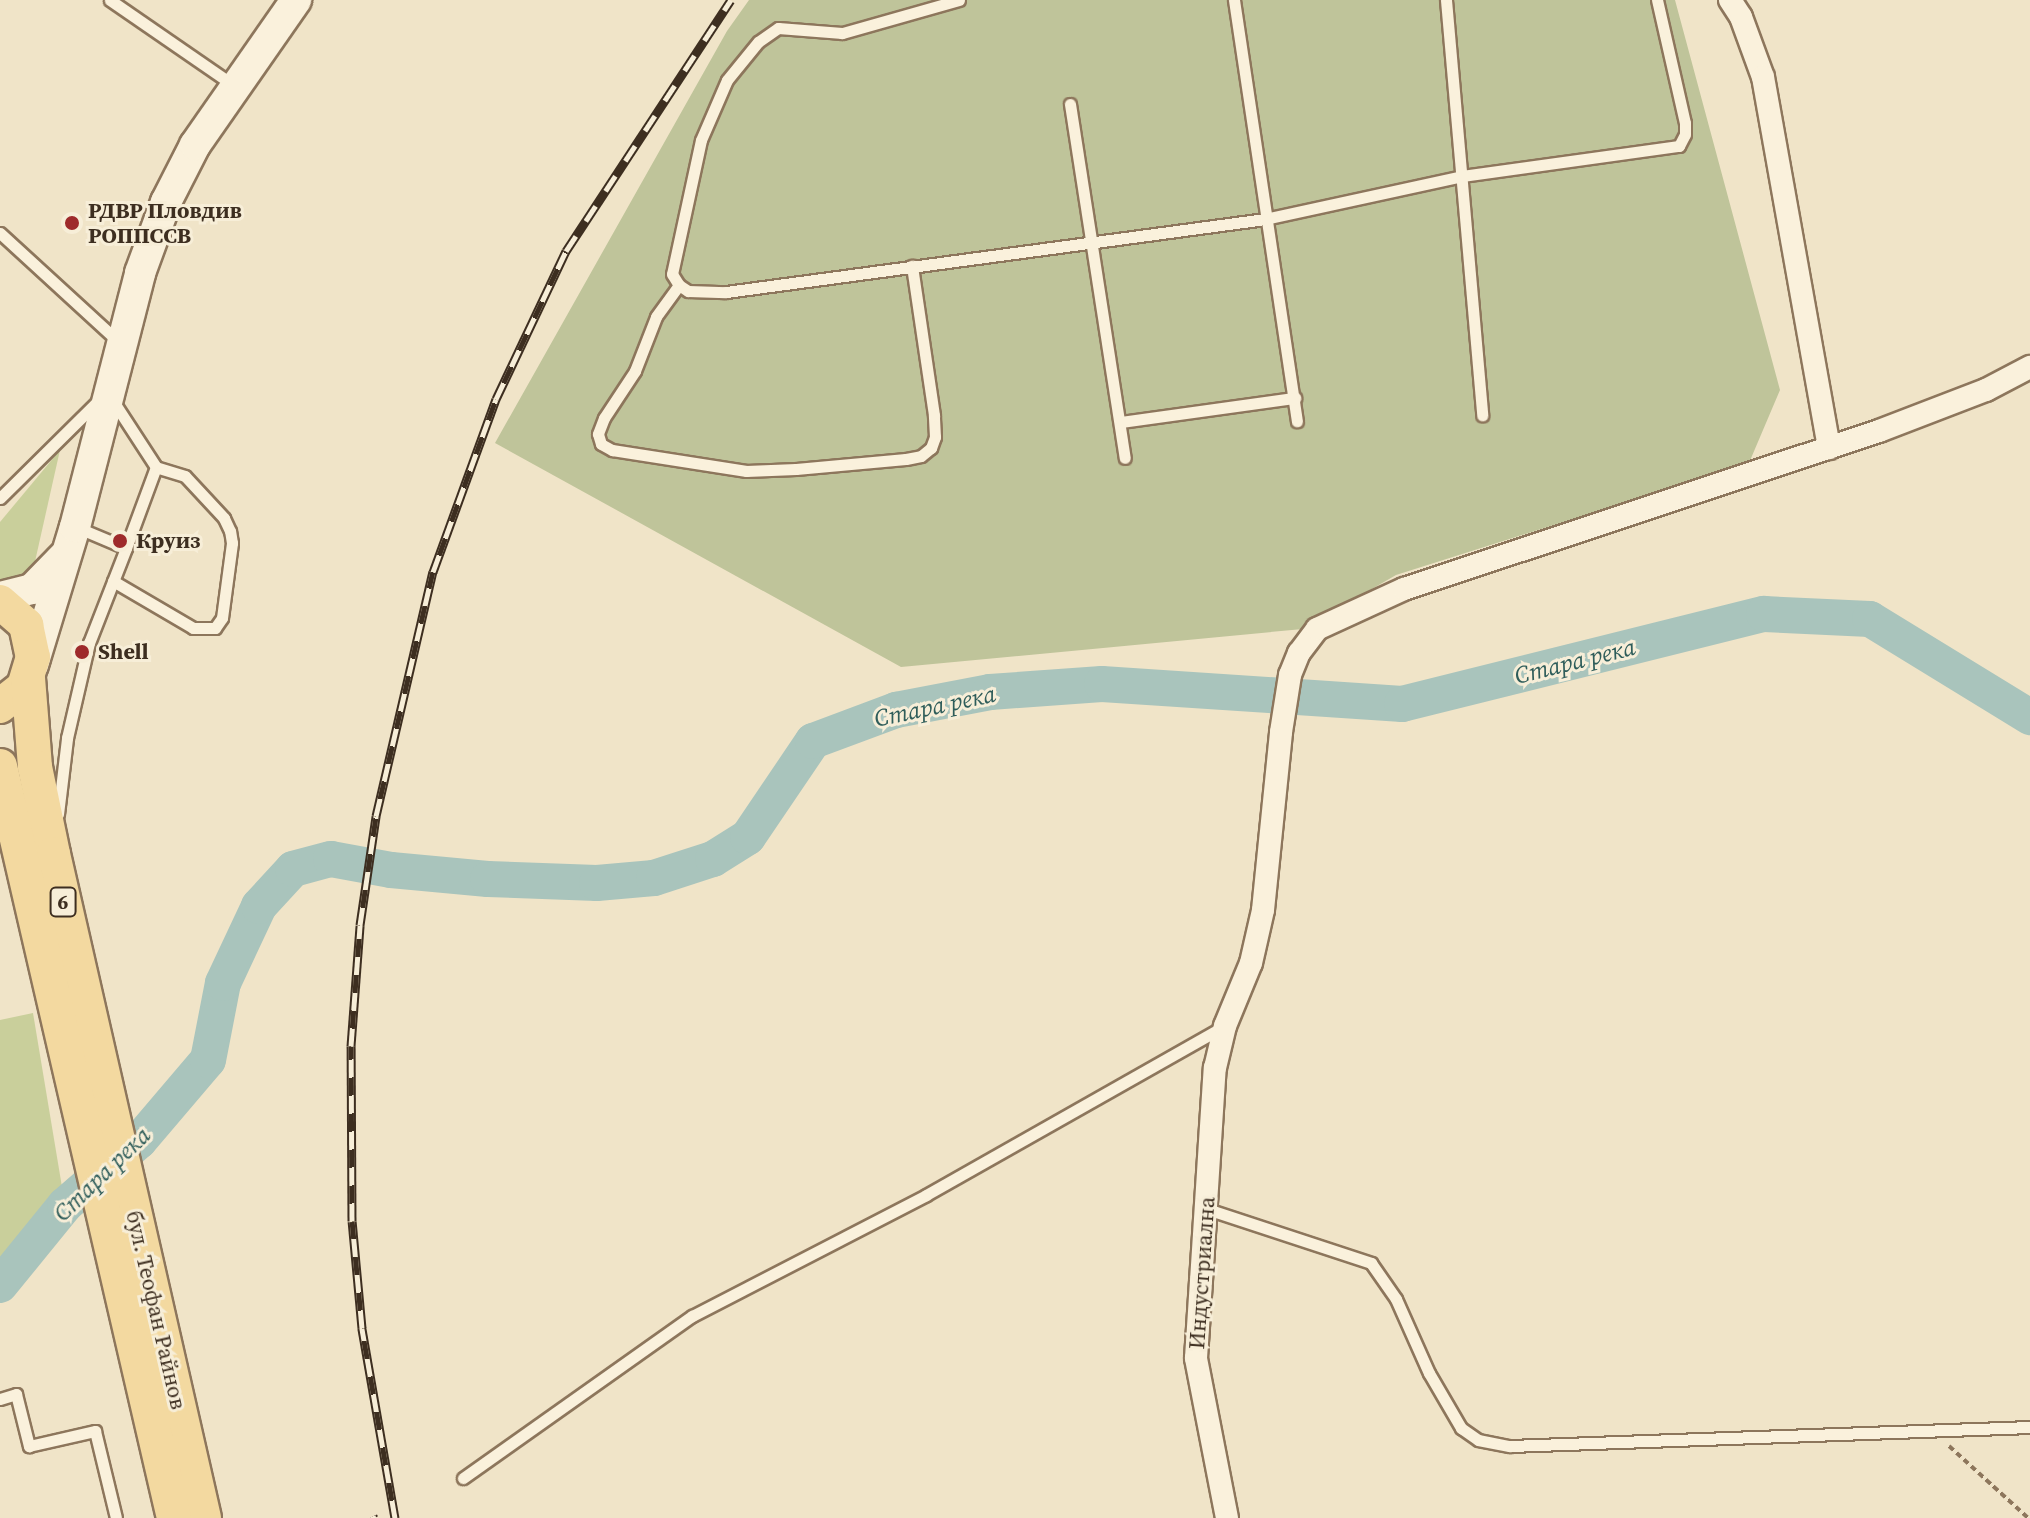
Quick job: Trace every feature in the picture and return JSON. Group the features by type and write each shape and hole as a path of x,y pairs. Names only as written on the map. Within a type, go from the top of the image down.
{"main road":[{"path":"0,706 17,695 30,672 71,538 140,273 166,202 195,145 233,86 296,0"},
{"path":"0,600 32,589 51,573 71,538"},
{"name":"6","path":"0,600 26,625 32,640 30,672"},
{"name":"бул. Теофан Райнов","path":"30,672 35,767 53,854 99,1133"},
{"name":"бул. Теофан Райнов","path":"0,766 115,1201 204,1518"},
{"name":"бул. Теофан Райнов","path":"115,1201 174,1518"}],"street":[{"path":"1730,0 1741,17 1763,77 1829,448"},
{"name":"Индустриална","path":"1227,1518 1196,1358 1215,1068 1225,1026 1251,963 1263,910 1281,732 1290,675 1299,653 1317,629 1404,589 1829,448 1986,390 2030,367"}],"lane":[{"path":"110,0 233,86"},
{"path":"959,0 842,33 778,28 758,42 727,80 701,140 672,274 679,285 688,291 726,292 1092,240 1265,219 1462,176 1679,146 1685,134 1685,123 1657,0"},
{"path":"1234,0 1297,421"},
{"path":"1446,0 1482,415"},
{"path":"1070,104 1125,458"},
{"path":"0,233 120,343"},
{"path":"679,285 656,317 635,371 604,418 598,434 601,444 612,450 746,471 796,469 906,459 921,456 931,448 935,437 934,415 912,266"},
{"path":"0,498 107,393 156,467 185,476 224,518 232,543 222,618 215,628 193,628 113,581"},
{"path":"1121,422 1295,398"},
{"path":"53,854 67,738 89,643 156,467"},
{"path":"71,538 126,548"},
{"path":"463,1478 692,1316 926,1195 1225,1026"},
{"path":"1207,1209 1371,1263 1396,1299 1429,1373 1461,1428 1478,1440 1510,1446 2030,1427"},
{"path":"0,1399 16,1394 29,1446 95,1431 116,1518"}],"path":[{"path":"1933,1430 2028,1518"}],"green space":[{"path":"749,0 1675,0 1780,390 1749,463 1396,575 1303,629 901,667 495,443 727,31"},
{"path":"60,450 34,566 23,577 0,585 0,522"},
{"path":"33,1013 65,1205 0,1285 0,1020"}],"waterway":[{"name":"Стара река","path":"0,1285 65,1205 139,1141 208,1060 223,983 259,906 293,869 331,859 391,870 488,879 597,883 654,878 713,859 748,837 813,741 896,710 990,692 1102,684 1402,704 1764,614 1870,619 2030,717"}],"railway":[{"path":"395,1518 362,1328 352,1221 351,1046 360,925 376,816 433,572 496,399 566,251 731,0"}],"place":[{"name":"РДВР Пловдив РОППССВ","path":"72,223"},
{"name":"Круиз","path":"120,541"},
{"name":"Shell","path":"82,652"}]}
